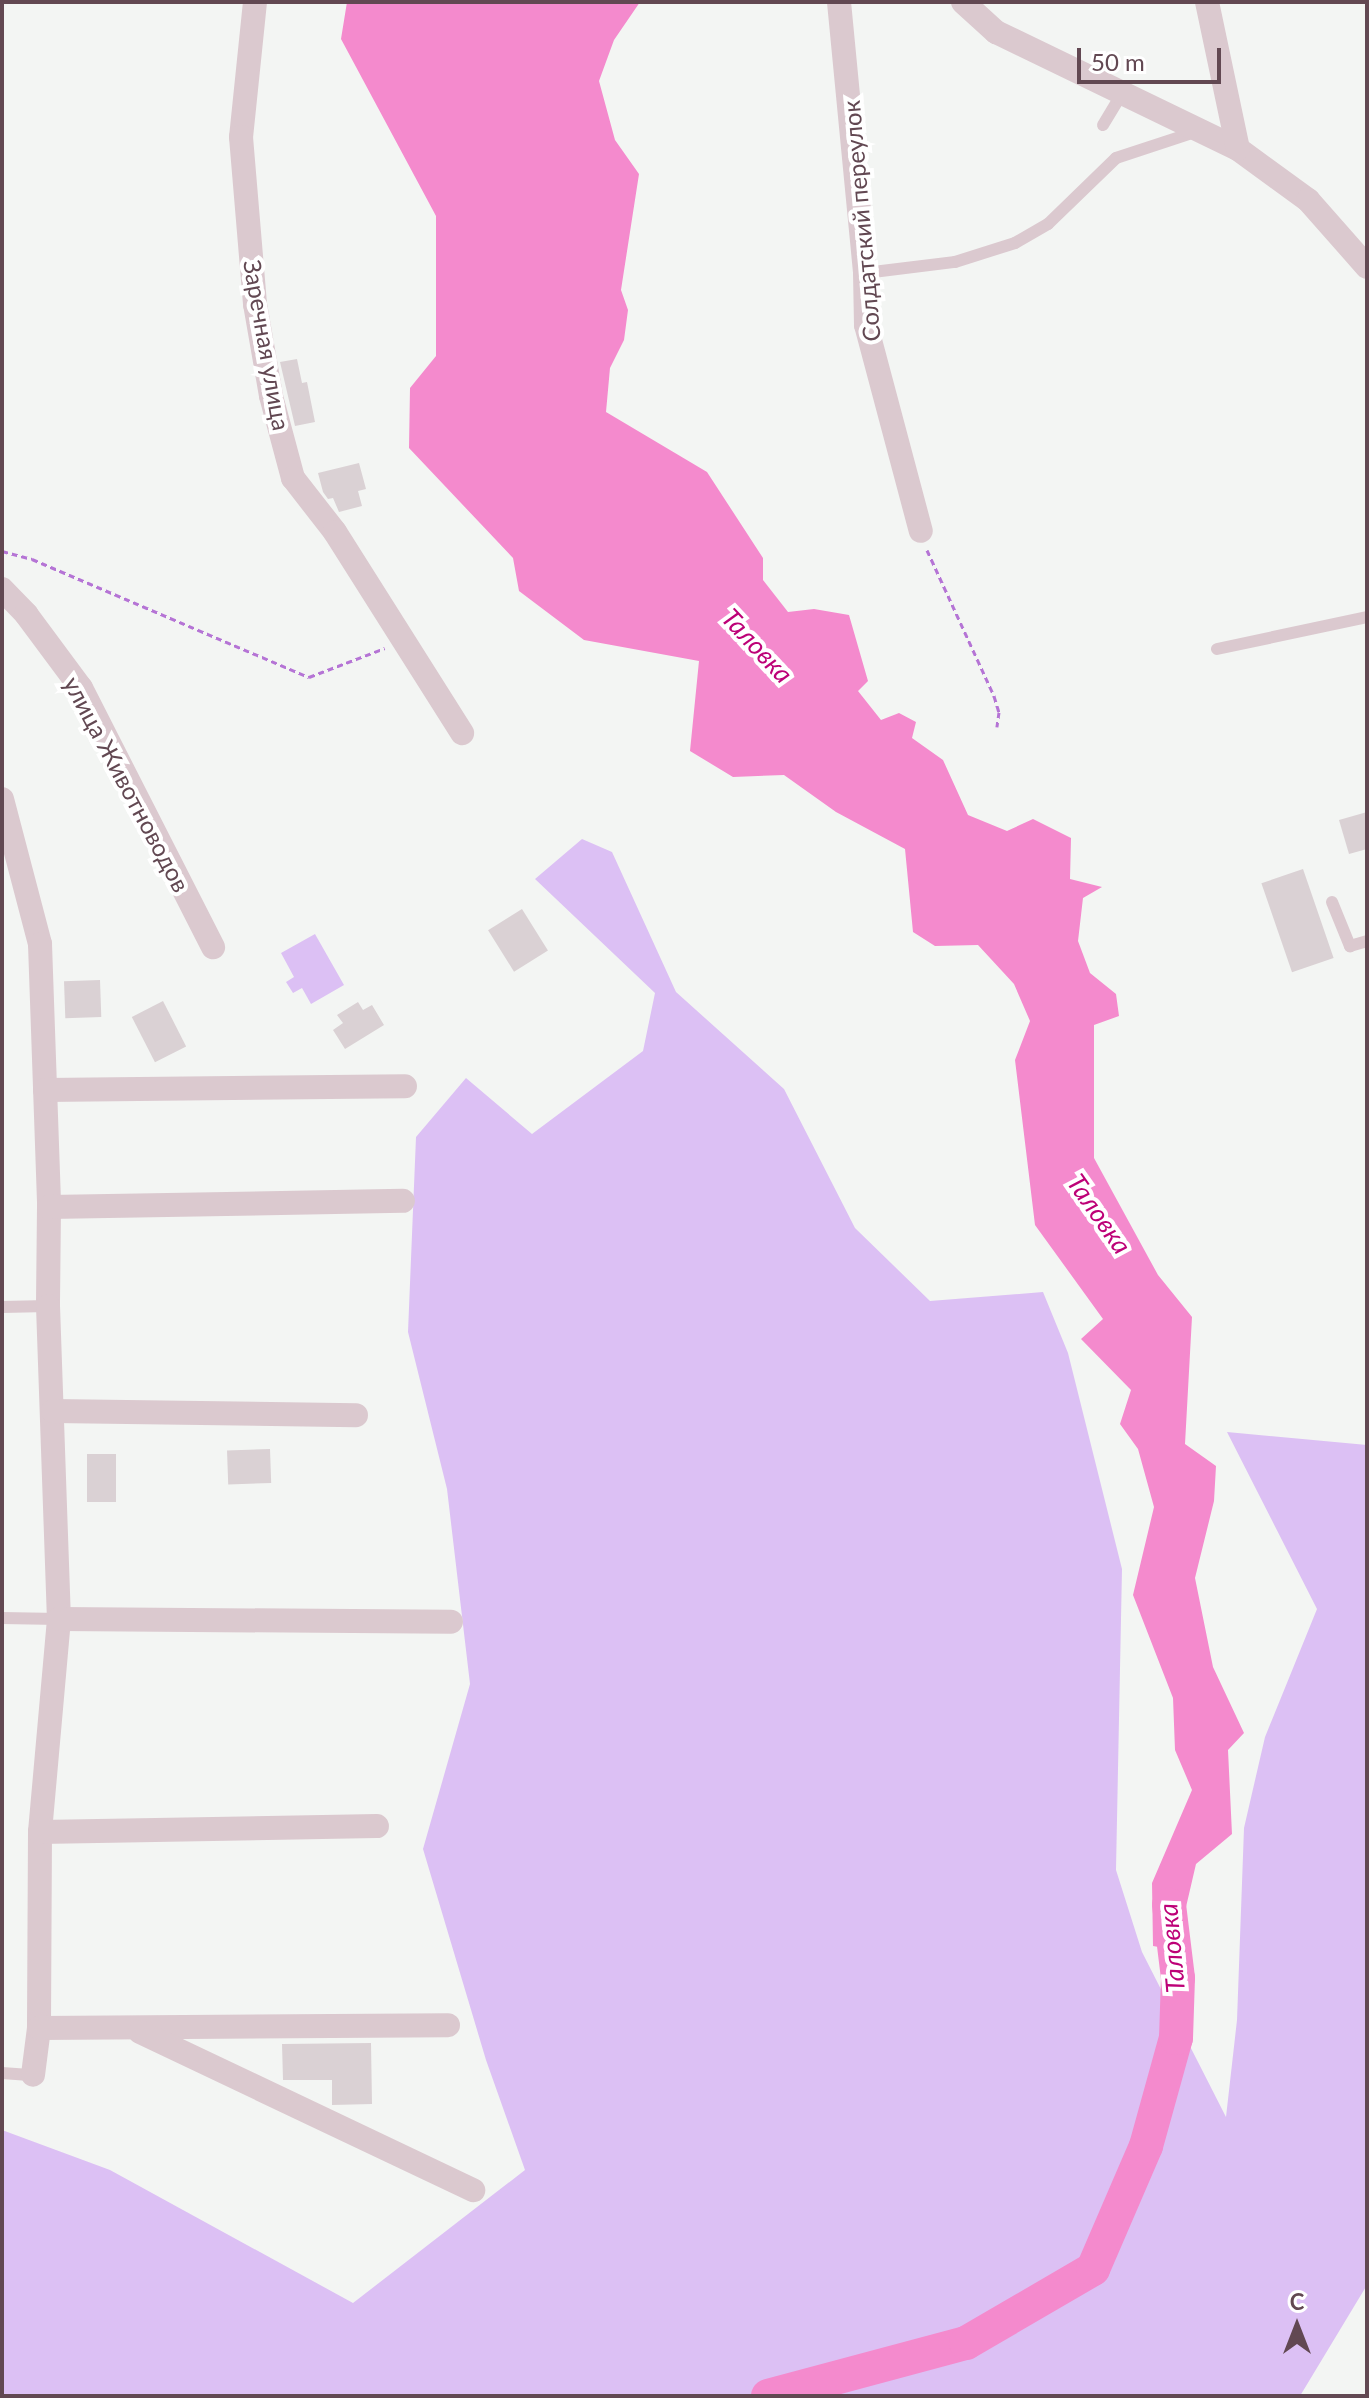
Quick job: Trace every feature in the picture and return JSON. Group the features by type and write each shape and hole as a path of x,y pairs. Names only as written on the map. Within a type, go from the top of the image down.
{"street":[{"name":"Заречная улица","path":"255,2 241,137 255,304 271,396 293,478 335,532 462,733"},
{"name":"Солдатский переулок","path":"839,2 865,273 866,325 921,531"},
{"path":"963,2 996,32 1238,149 1308,200 1367,267"},
{"path":"1207,2 1238,149"},
{"name":"улица Животноводов","path":"2,589 26,614 81,688 213,947"},
{"path":"2,799 40,944 49,1207 48,1306 59,1619 40,1832 39,2028 33,2075"},
{"path":"45,1090 405,1086"},
{"path":"49,1207 403,1201"},
{"path":"53,1411 356,1415"},
{"path":"59,1619 451,1622"},
{"path":"40,1832 377,1826"},
{"path":"39,2028 136,2030 448,2025"},
{"path":"136,2030 473,2190"}],"lane":[{"path":"1103,125 1122,93"},
{"path":"865,273 955,262 1015,243 1048,224 1116,158 1200,130"},
{"path":"1217,649 1367,617"},
{"path":"1332,902 1350,946 1367,941"},
{"path":"2,1307 48,1306"},
{"path":"2,1618 59,1619"},
{"path":"2,2073 33,2075"}],"path":[{"path":"921,531 929,558 994,696 999,712 997,727"},
{"path":"2,551 32,559 309,677 404,641"}],"shaded area":[{"path":"582,839 612,852 676,992 784,1089 855,1228 930,1301 1043,1292 1068,1353 1122,1569 1116,1870 1142,1952 1226,2117 1237,2020 1244,1828 1265,1737 1317,1609 1227,1432 1367,1445 1367,2285 1300,2396 2,2396 2,2130 110,2170 353,2303 525,2170 486,2060 423,1849 470,1684 447,1489 408,1332 416,1137 466,1078 532,1134 643,1051 655,993 535,879"},
{"path":"315,934 344,985 311,1004 302,988 293,993 286,982 294,977 281,953"}],"water":[{"path":"347,2 640,2 614,40 599,81 615,140 639,174 621,290 628,310 624,340 610,368 606,412 707,472 763,558 763,580 788,612 814,609 849,615 868,681 858,691 881,720 899,713 916,722 912,738 943,760 968,815 1007,831 1033,819 1071,838 1070,879 1102,887 1083,898 1078,941 1090,973 1116,994 1119,1016 1094,1025 1094,1158 1158,1275 1192,1317 1185,1444 1216,1466 1214,1501 1195,1578 1213,1667 1244,1733 1228,1750 1232,1834 1196,1864 1176,1950 1153,1946 1152,1883 1192,1790 1175,1750 1173,1698 1133,1595 1154,1507 1138,1449 1120,1424 1131,1390 1081,1339 1103,1319 1035,1225 1015,1060 1030,1021 1014,984 978,945 935,946 913,932 905,849 836,812 784,775 733,777 690,751 699,661 584,640 519,591 513,558 409,448 410,388 436,356 436,216 341,39"}],"building":[{"path":"297,359 302,383 307,382 315,422 295,426 280,362"},
{"path":"359,463 366,489 358,491 362,506 339,512 333,498 328,499 323,492 318,473"},
{"path":"1367,812 1367,849 1349,854 1339,820"},
{"path":"1303,869 1334,958 1292,972 1261,883"},
{"path":"522,909 548,951 514,972 488,930"},
{"path":"100,980 101,1017 65,1018 64,981"},
{"path":"163,1001 186,1046 155,1062 132,1017"},
{"path":"358,1002 363,1010 372,1005 384,1025 345,1049 333,1030 343,1023 337,1015"},
{"path":"270,1449 271,1483 228,1484 227,1451"},
{"path":"87,1454 116,1454 116,1502 87,1502"},
{"path":"371,2043 372,2104 332,2105 332,2080 283,2080 282,2044"}],"waterway":[{"name":"Таловка","path":"768,2396 966,2343 1093,2269 1146,2146 1176,2038 1178,1978 1169,1905"}]}
